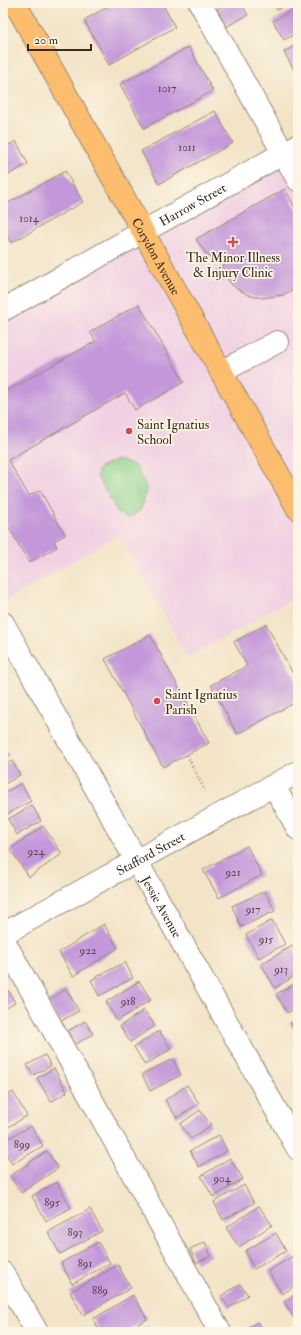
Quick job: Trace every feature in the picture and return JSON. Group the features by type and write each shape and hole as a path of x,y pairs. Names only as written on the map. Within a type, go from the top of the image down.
{"main road":[{"name":"Corydon Avenue","path":"15,3 221,372 293,486 298,509"}],"street":[{"path":"200,3 291,149 298,180"},
{"name":"Harrow Street","path":"4,307 143,232 291,149"},
{"path":"221,372 277,342"},
{"name":"Jessie Avenue","path":"3,622 298,1149"},
{"name":"Stafford Street","path":"3,934 298,772"},
{"path":"274,786 298,829"},
{"path":"3,938 220,1332"},
{"path":"3,1273 37,1332"}],"path":[{"path":"187,755 205,791"}],"shaded area":[{"name":"Saint Ignatius School","path":"283,153 298,180 298,595 188,658 119,534 3,602 3,310"}],"green space":[{"path":"118,460 135,466 147,489 140,511 128,518 118,513 97,476 100,467"}],"building":[{"path":"114,3 162,3 175,27 109,65 84,20"},
{"path":"229,3 241,3 248,15 226,27 217,9"},
{"path":"273,3 290,3 277,10"},
{"path":"298,7 298,32 284,40 273,21"},
{"path":"298,44 298,68 294,70 284,52"},
{"path":"189,47 213,91 144,128 120,84"},
{"path":"215,111 233,143 159,184 141,151"},
{"path":"16,141 28,164 3,178 3,148"},
{"path":"65,171 83,202 11,243 3,229 3,206"},
{"path":"285,189 298,213 298,287 283,295 263,298 251,296 241,291 232,285 226,277 216,281 212,273 225,265 206,254 196,239"},
{"path":"139,304 184,382 135,410 125,393 8,460 29,496 40,490 65,535 54,541 57,547 29,563 3,517 3,393 96,341 90,332"},
{"path":"266,624 298,683 298,701 237,734 211,685 247,666 234,642"},
{"name":"Saint Ignatius Parish","path":"150,635 209,743 163,767 105,659"},
{"path":"3,747 9,755 3,760"},
{"path":"12,761 20,775 3,785 3,766"},
{"path":"21,783 31,801 6,815 3,810 3,794"},
{"path":"32,805 41,821 17,835 8,819"},
{"path":"43,826 62,854 29,877 10,849"},
{"path":"247,846 262,875 219,898 203,870"},
{"path":"265,891 275,911 241,927 232,906"},
{"path":"272,920 285,944 259,958 246,935"},
{"path":"104,924 118,948 73,976 59,952"},
{"path":"292,946 298,955 298,974 275,988 261,964"},
{"path":"125,962 133,978 99,996 91,980"},
{"path":"139,981 151,1000 117,1021 106,1002"},
{"path":"298,982 298,1007 287,1013 276,994"},
{"path":"66,989 79,1011 59,1022 47,1001"},
{"path":"8,990 15,1003 3,1010 3,993"},
{"path":"144,1010 155,1026 130,1042 120,1026"},
{"path":"298,1019 298,1038 290,1023"},
{"path":"85,1021 93,1034 76,1044 68,1031"},
{"path":"159,1031 171,1049 145,1065 134,1047"},
{"path":"45,1055 51,1066 33,1075 27,1065"},
{"path":"173,1059 181,1075 150,1091 142,1074"},
{"path":"54,1068 67,1092 51,1102 37,1078"},
{"path":"187,1085 199,1103 177,1118 165,1100"},
{"path":"13,1092 27,1116 3,1130 3,1098"},
{"path":"200,1110 211,1125 191,1139 180,1124"},
{"path":"31,1126 43,1146 12,1164 3,1148 3,1141"},
{"path":"219,1135 227,1151 199,1167 190,1151"},
{"path":"47,1151 58,1168 21,1193 10,1176"},
{"path":"230,1158 243,1179 213,1197 201,1176"},
{"path":"57,1182 71,1208 46,1221 32,1196"},
{"path":"244,1185 254,1203 223,1220 214,1202"},
{"path":"259,1206 272,1225 239,1247 226,1228"},
{"path":"90,1209 102,1231 60,1254 48,1232"},
{"path":"276,1233 286,1251 254,1269 245,1251"},
{"path":"98,1242 110,1263 72,1284 61,1263"},
{"path":"205,1242 211,1256 196,1263 190,1249"},
{"path":"293,1256 298,1265 298,1284 282,1294 268,1271"},
{"path":"118,1265 131,1288 83,1315 70,1292"},
{"path":"240,1284 248,1295 229,1308 221,1296"},
{"path":"298,1293 298,1320 296,1322 284,1301"},
{"path":"133,1295 147,1319 124,1332 100,1332 93,1319"},
{"path":"257,1322 264,1332 242,1332"},
{"path":"148,1326 152,1332 138,1332"}],"place":[{"name":"The Minor Illness & Injury Clinic","path":"233,242"},
{"name":"Saint Ignatius School","path":"129,431"},
{"name":"Saint Ignatius Parish","path":"157,701"}]}
